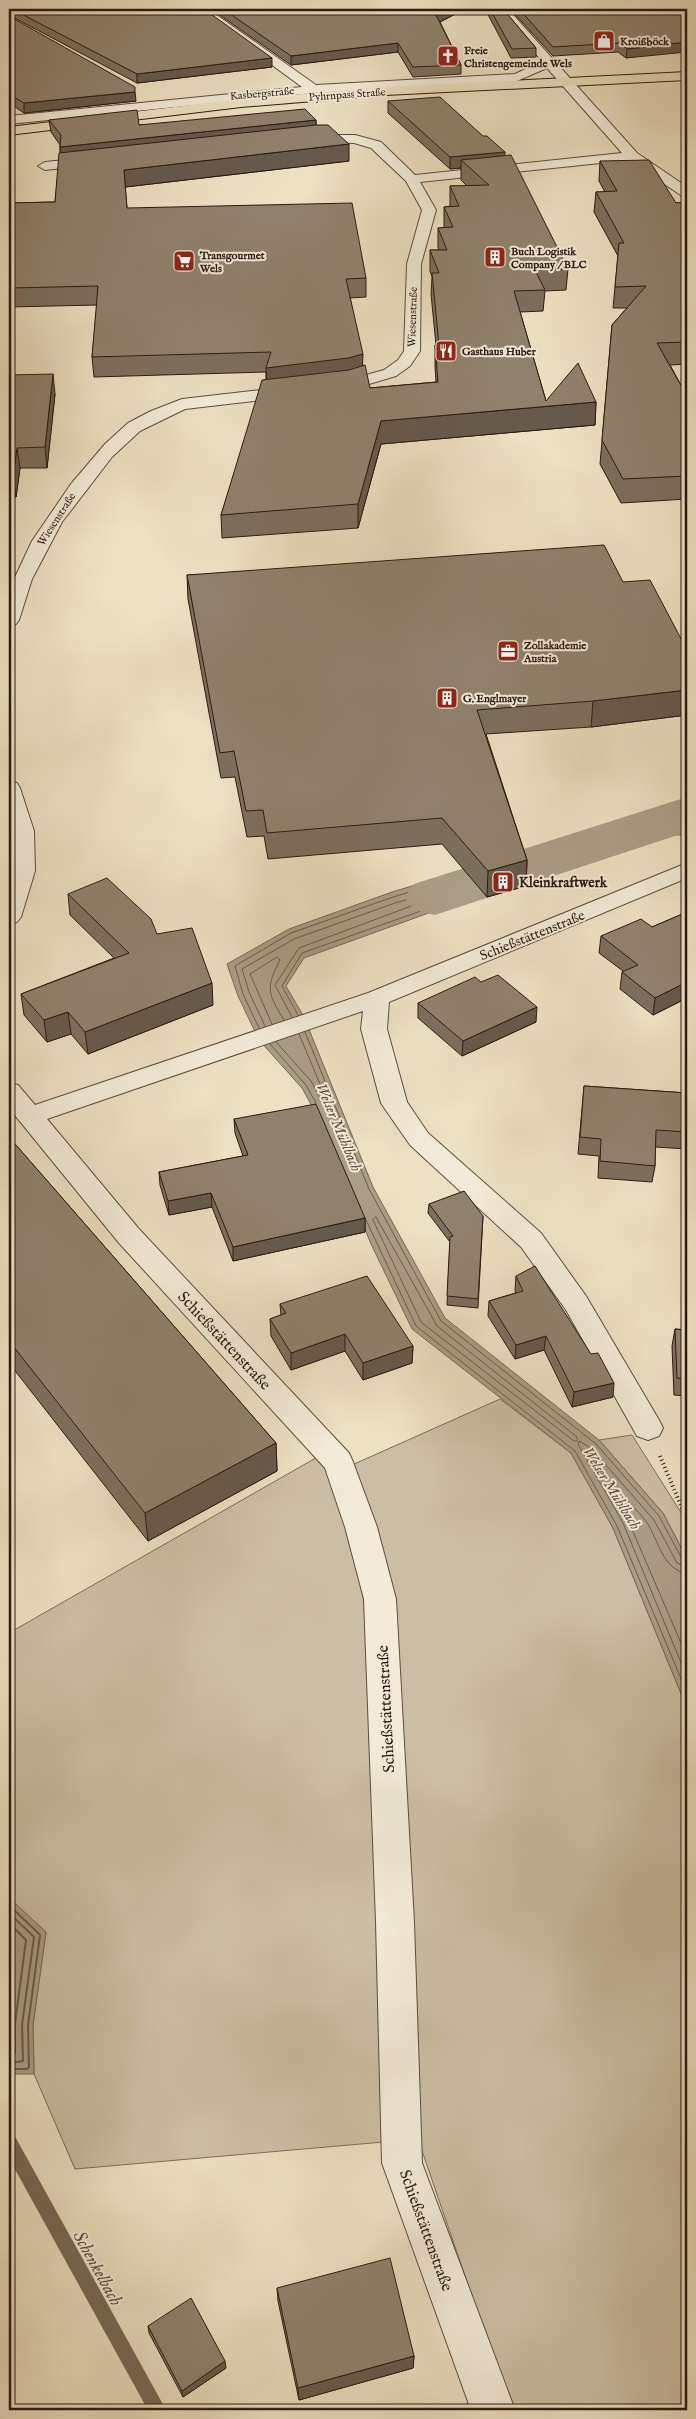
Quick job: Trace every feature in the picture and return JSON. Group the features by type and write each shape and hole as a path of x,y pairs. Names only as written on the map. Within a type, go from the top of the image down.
{"main road":[{"name":"Pyhrnpass Straße","path":"9,141 97,128 252,112 687,76"},
{"name":"Pyhrnpass Straße","path":"9,131 241,103 386,91 571,86 687,86"}],"street":[{"path":"201,9 313,89"},
{"path":"502,9 632,156 687,194"},
{"name":"Kasbergstraße","path":"517,76 550,62"},
{"name":"Kasbergstraße","path":"9,120 160,103 313,89 517,76 571,86"},
{"path":"144,94 160,103"},
{"name":"Wiesenstraße","path":"9,620 16,592 35,552 63,505 113,444 134,427 157,414 182,404 349,385 390,373 404,363 412,351 414,264 429,210 412,179 376,145 368,142 342,138 288,139"},
{"path":"412,179 632,156"},
{"path":"45,166 111,159"},
{"path":"9,788 23,831 9,917"},
{"name":"Schießstättenstraße","path":"30,1116 259,1040 376,998 687,870"},
{"path":"376,998 374,1029 394,1103 419,1139 531,1240 576,1303 648,1428"},
{"name":"Schießstättenstraße","path":"9,1092 129,1236 338,1462 361,1527 380,1599 394,1912 402,2163 493,2410"}],"path":[{"path":"648,1428 687,1520"}],"shaded area":[{"path":"500,1399 571,1453 613,1528 687,1708 687,2410 511,2410 418,2139 75,2169 34,2074 33,2025 46,1932 9,1898 9,1633 321,1455 352,1465"},
{"path":"632,1435 687,1522 687,1559 663,1513 599,1440"}],"water":[{"path":"687,799 687,835 656,835 546,871 539,863 475,884 472,894 437,910 304,958 286,986 304,1017 373,1187 445,1318 599,1440 663,1513 687,1559 687,1708 613,1528 571,1453 412,1329 371,1244 318,1117 302,1088 259,1040 238,996 227,964 289,929 392,892 658,812"},
{"path":"9,1898 46,1932 33,2025 34,2074 9,2074"}],"building":[{"path":"12,9 204,9 272,58 137,74"},
{"path":"223,9 448,9 436,15 461,65 413,67 398,43 291,56"},
{"path":"490,9 503,9 536,48 512,49"},
{"name":"Kroißböck","path":"519,9 687,9 687,42 627,49 619,43 553,47"},
{"path":"9,16 135,87 135,92 24,103 9,94"},
{"path":"440,97 483,136 487,136 505,152 450,157 388,101"},
{"path":"305,109 316,120 60,147 61,135 49,120 137,110 139,125"},
{"path":"328,125 349,144 124,170 127,208 352,203 366,278 346,279 363,354 348,358 266,368 271,352 92,357 98,286 9,288 9,203 55,202 59,153"},
{"path":"511,155 568,269 535,270 545,290 514,291 546,401 578,363 596,402 381,421 358,504 221,515 262,380 349,370 365,365 370,388 438,382 435,345 439,345 432,273 439,273 430,250 447,250 438,228 453,227 444,207 459,206 450,186 489,185 461,160"},
{"path":"649,160 676,203 687,202 687,342 657,343 687,396 687,476 623,479 602,440 612,325 646,286 615,287 619,243 624,243 596,192 617,191 600,161"},
{"path":"53,374 45,447 17,448 13,476 9,477 9,375"},
{"name":"G. Englmayer","path":"604,545 623,582 650,580 687,650 687,690 593,701 477,710 527,860 488,871 442,818 267,833 263,810 246,811 234,751 220,753 187,575"},
{"path":"107,878 151,919 157,934 192,928 212,983 85,1032 68,1012 44,1020 21,994 129,953 68,894"},
{"path":"687,912 687,982 655,998 622,972 638,965 601,936 641,919 652,927"},
{"path":"498,975 537,1007 463,1041 418,1003 475,977 481,982"},
{"path":"584,1086 687,1093 687,1132 656,1130 655,1166 600,1161 601,1139 580,1137"},
{"path":"316,1104 365,1218 233,1247 211,1193 168,1201 159,1172 248,1155 234,1119"},
{"path":"9,1137 276,1443 145,1513 9,1341"},
{"path":"464,1191 483,1216 478,1299 447,1296 450,1237 453,1236 429,1204"},
{"path":"535,1266 591,1354 598,1353 614,1383 574,1392 546,1336 516,1345 489,1301 523,1291 516,1276"},
{"path":"367,1276 413,1346 363,1363 345,1334 291,1353 270,1319 286,1313 280,1304"},
{"path":"675,1329 687,1330 687,1379 677,1378"},
{"path":"390,2258 414,2356 298,2388 277,2288"},
{"path":"191,2298 225,2361 182,2391 148,2326"}],"waterway":[{"name":"Welser Mühlbach","path":"435,897 687,814"},
{"name":"Schenkelbach","path":"9,2142 157,2410"}],"place":[{"name":"Kroißböck","path":"604,41"},
{"name":"Freie Christengemeinde Wels","path":"448,56"},
{"name":"Buch Logistik Company / BLC","path":"495,257"},
{"name":"Transgourmet Wels","path":"184,261"},
{"name":"Gasthaus Huber","path":"446,351"},
{"name":"Zollakademie Austria","path":"508,651"},
{"name":"G. Englmayer","path":"447,698"},
{"name":"Kleinkraftwerk","path":"503,882"}]}
